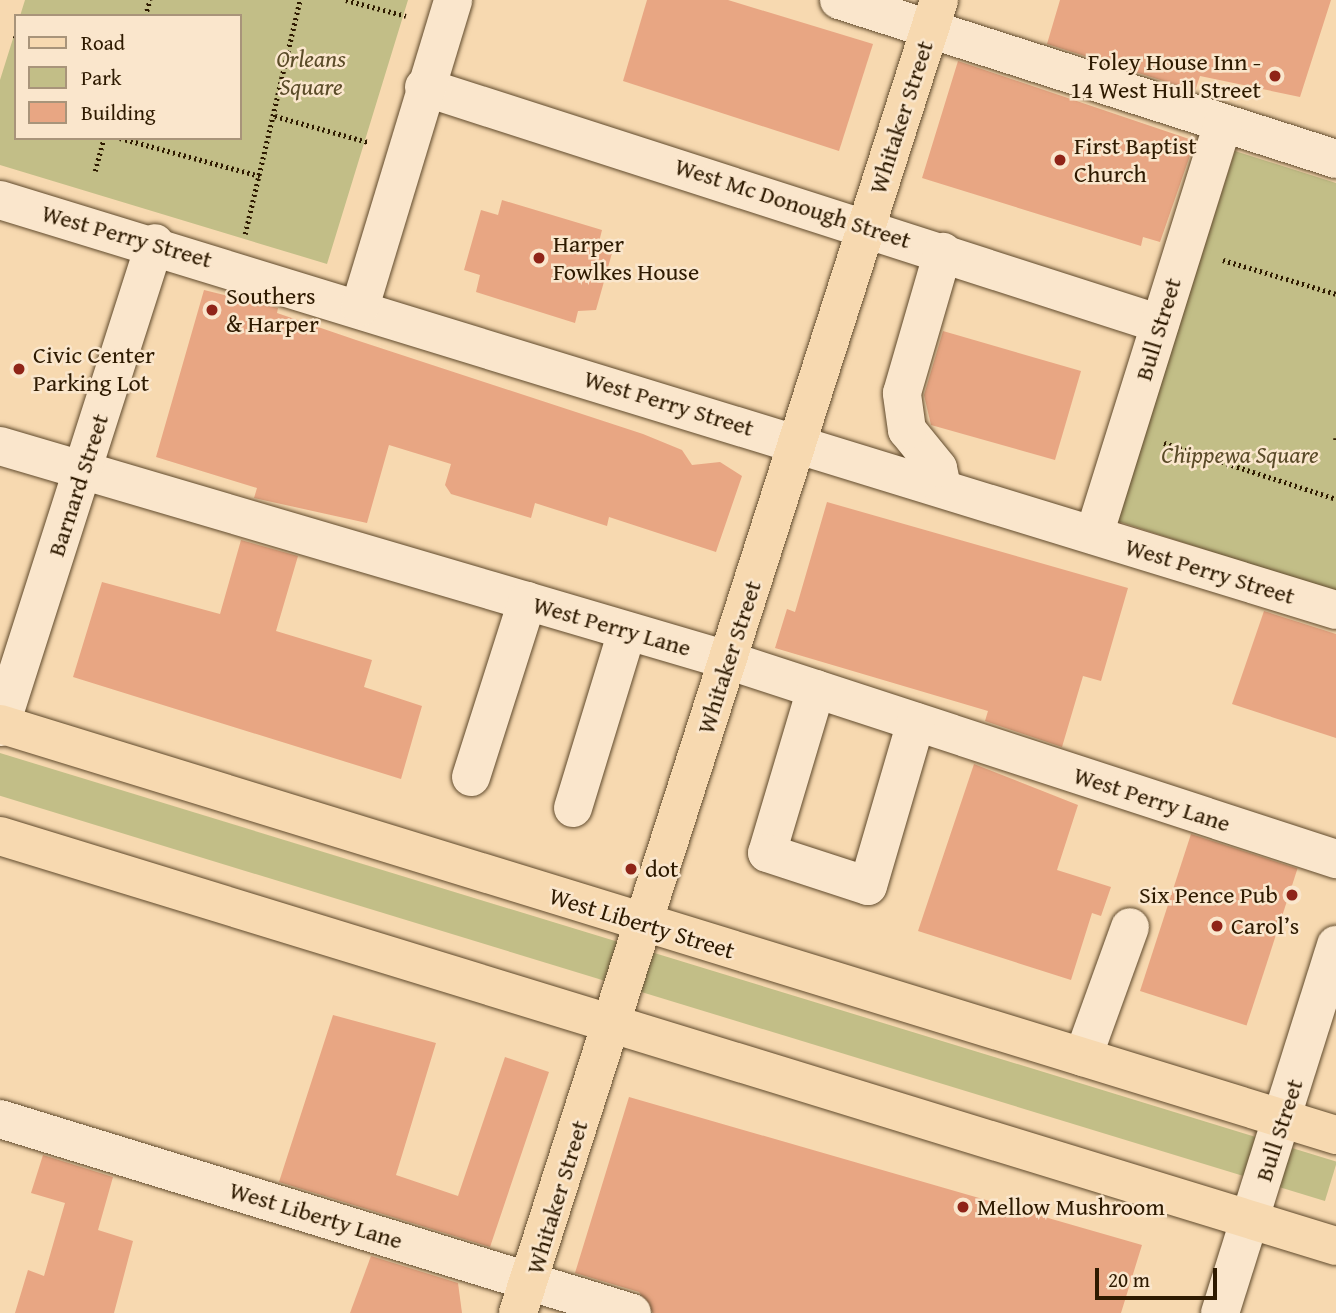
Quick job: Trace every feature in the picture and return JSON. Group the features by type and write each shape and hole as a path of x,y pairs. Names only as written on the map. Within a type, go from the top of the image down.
{"main road":[{"name":"Whitaker Street","path":"524,1297 934,14"},
{"name":"West Liberty Street","path":"0,725 1336,1135"},
{"path":"0,836 1336,1246"}],"street":[{"path":"360,307 424,87 453,0"},
{"path":"839,0 934,14 1223,124 1336,159"},
{"name":"West Mc Donough Street","path":"424,87 866,226 1160,324"},
{"name":"Bull Street","path":"1094,535 1223,124"},
{"name":"West Perry Street","path":"0,200 155,243 1336,610"},
{"name":"Barnard Street","path":"0,725 155,243"},
{"path":"942,487 938,468 907,430 902,393 943,251"},
{"name":"West Perry Lane","path":"0,446 727,660 1336,859"},
{"path":"471,777 527,601"},
{"path":"573,808 628,631"},
{"path":"816,689 766,853 868,886 916,722"},
{"path":"1083,1058 1130,927"},
{"name":"Bull Street","path":"1220,1313 1284,1119 1336,945"},
{"name":"West Liberty Lane","path":"0,1119 524,1297 632,1313"}],"path":[{"path":"244,237 275,116 300,0"},
{"path":"346,0 407,16"},
{"path":"275,116 371,143"},
{"path":"95,171 103,140"},
{"path":"127,140 260,176"},
{"path":"1216,258 1336,294"},
{"path":"1127,431 1336,499"}],"green space":[{"name":"Orleans Square","path":"25,0 408,0 327,264 0,165 0,80 14,35 14,140 242,140 242,14 21,14"},
{"name":"Chippewa Square","path":"1235,151 1336,183 1336,592 1117,521"},
{"path":"0,753 1336,1161 1325,1201 0,796"}],"building":[{"path":"647,0 728,0 873,44 839,151 623,81"},
{"path":"1060,0 1331,0 1300,97 1200,76 1195,91 1047,44"},
{"name":"First Baptist Church","path":"958,61 1195,141 1160,242 1143,237 1141,246 922,178"},
{"name":"Harper Fowlkes House","path":"502,200 602,230 599,242 614,246 596,310 578,311 575,323 476,292 480,275 464,270 481,210 498,215"},
{"path":"204,290 278,308 277,313 643,434 682,450 692,465 720,462 742,476 716,552 609,517 607,526 535,503 531,518 451,494 445,485 451,464 389,445 367,523 254,498 257,488 156,457"},
{"path":"943,331 1081,371 1055,460 931,425 924,395"},
{"path":"827,502 1128,588 1101,681 1083,676 1062,747 985,721 988,711 775,648 787,609 795,612"},
{"path":"241,540 298,556 276,631 372,660 364,687 422,706 401,779 73,677 102,582 220,614"},
{"path":"1264,611 1336,634 1336,738 1232,704"},
{"path":"974,764 1078,805 1057,870 1111,887 1101,916 1092,913 1071,980 918,931"},
{"name":"Carol’s","path":"1191,834 1298,869 1247,1026 1140,991"},
{"path":"333,1015 436,1043 396,1175 458,1196 505,1057 549,1072 490,1247 279,1182"},
{"path":"629,1097 1142,1245 1121,1313 653,1313 639,1292 575,1273"},
{"path":"43,1155 113,1177 98,1230 133,1241 114,1313 15,1313 28,1270 44,1276 65,1203 31,1193"},
{"path":"371,1256 458,1283 462,1313 350,1313"}],"place":[{"name":"Foley House Inn - 14 West Hull Street","path":"1275,76"},
{"name":"First Baptist Church","path":"1060,160"},
{"name":"Harper Fowlkes House","path":"539,258"},
{"name":"Southers & Harper","path":"212,310"},
{"name":"Civic Center Parking Lot","path":"19,369"},
{"name":"dot","path":"631,869"},
{"name":"Six Pence Pub","path":"1292,895"},
{"name":"Carol’s","path":"1217,926"},
{"name":"Mellow Mushroom","path":"963,1207"}]}
